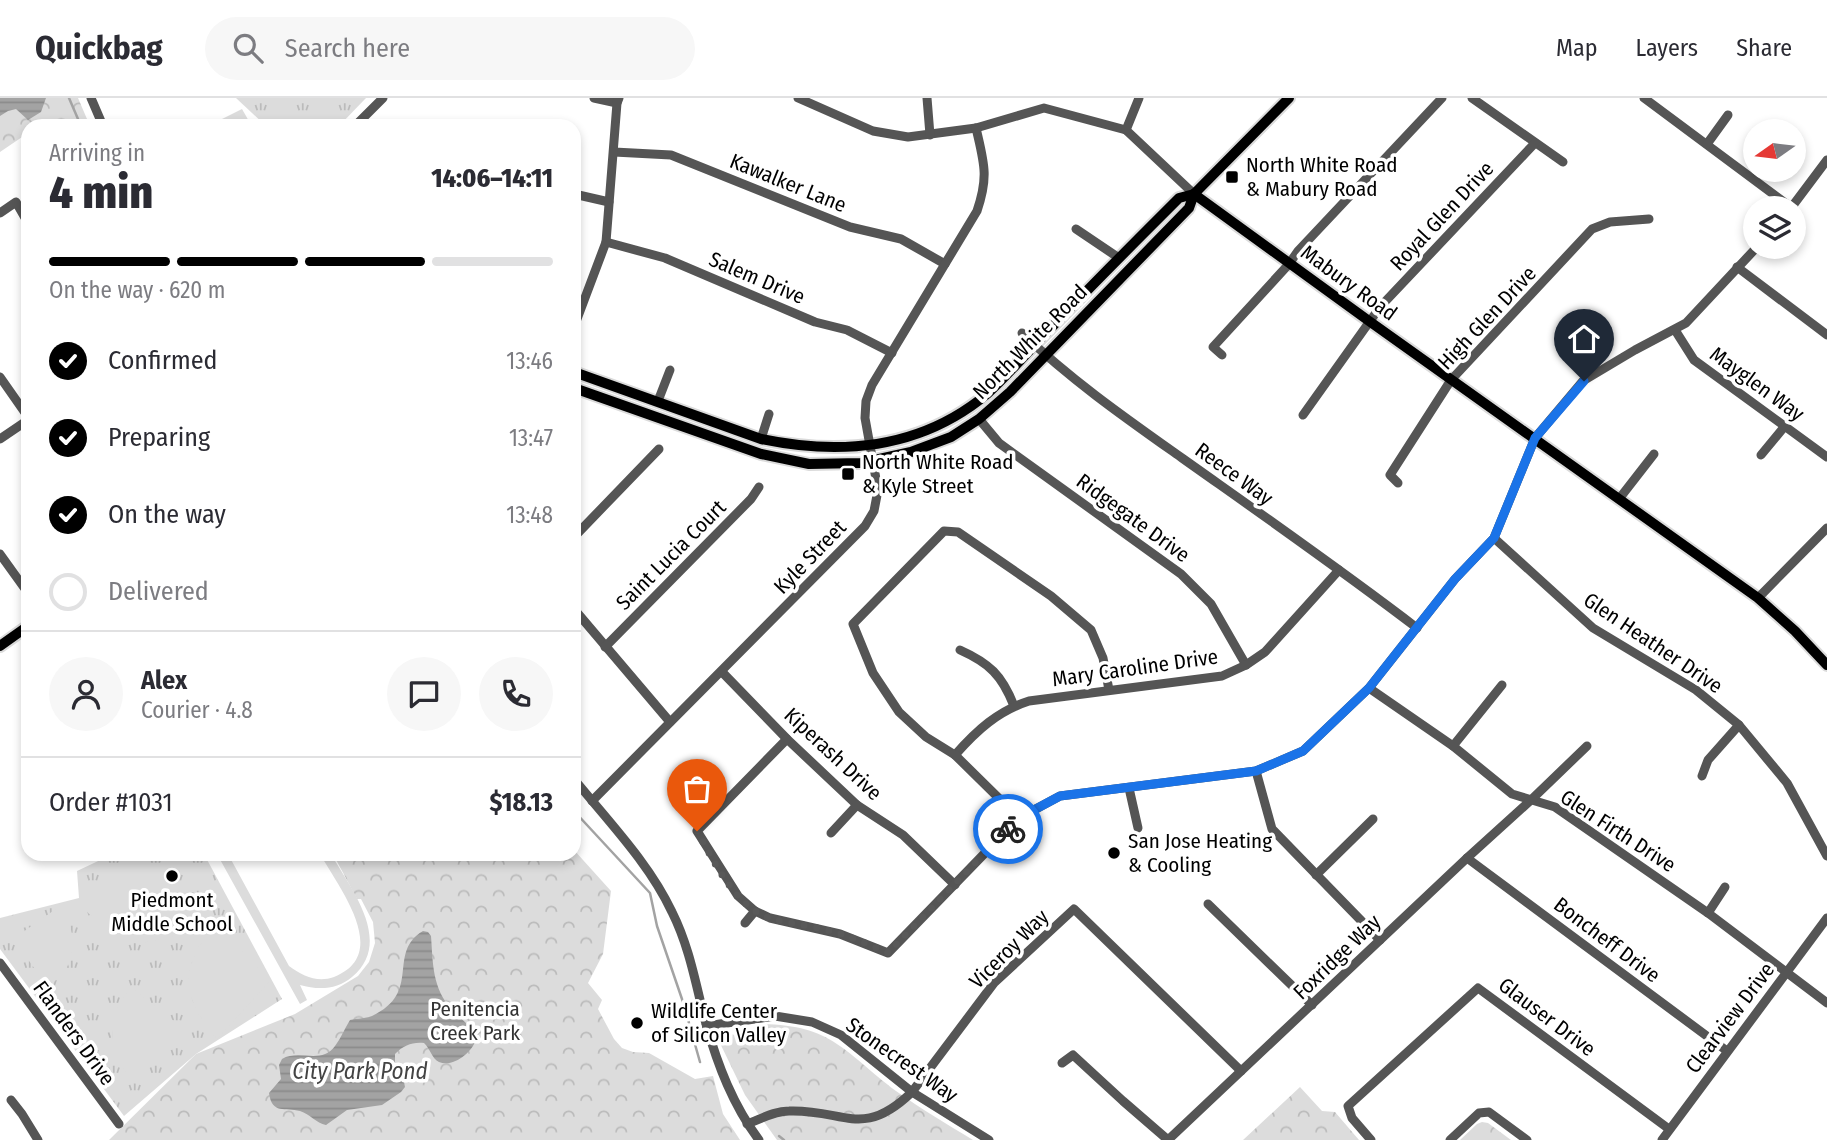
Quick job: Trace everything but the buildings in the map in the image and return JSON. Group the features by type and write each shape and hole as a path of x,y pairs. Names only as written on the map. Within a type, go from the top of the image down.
{"main road":[{"name":"North White Road","path":"581,390 761,454 809,464 872,461 911,452 951,437 979,418 1046,356 1189,208 1194,194 1289,98"},
{"name":"North White Road","path":"581,374 761,439 824,449 869,446 905,438 937,426 988,393 1180,198 1194,194"},
{"name":"Mabury Road","path":"1194,194 1758,598 1795,631 1827,665"},
{"path":"0,646 21,631"}],"street":[{"path":"91,98 100,119"},
{"path":"362,119 383,98"},
{"path":"581,297 606,242 618,100 594,98"},
{"name":"Mabury Road","path":"798,98 873,131 908,137 976,128 1044,103 1126,130 1194,194"},
{"path":"927,98 930,135"},
{"path":"1126,130 1139,98"},
{"path":"1222,355 1213,347 1298,251 1443,98"},
{"path":"1472,98 1563,162"},
{"path":"1644,98 1775,196"},
{"path":"1707,144 1728,115"},
{"name":"Kyle Street","path":"592,801 865,526 874,511 878,490 864,418 866,401 872,385 977,211 985,188 985,167 976,128"},
{"name":"Royal Glen Drive","path":"1303,415 1380,307 1535,143"},
{"name":"Kawalker Lane","path":"614,152 671,155 850,227 901,239 945,264"},
{"path":"1800,196 1827,160"},
{"path":"581,196 609,202"},
{"path":"0,213 16,202 21,211"},
{"name":"High Glen Drive","path":"1398,483 1390,475 1451,380 1592,229 1610,222 1648,219"},
{"path":"1076,229 1119,258"},
{"name":"Salem Drive","path":"606,242 665,258 815,322 848,330 892,353"},
{"path":"787,739 697,831 730,885 755,911 794,924 841,933 888,953 1019,818 1060,796 1256,771 1303,751 1369,688 1455,579 1494,538 1535,438 1584,381 1686,323 1745,259"},
{"path":"1737,267 1827,335"},
{"name":"Mayglen Way","path":"1675,330 1694,360 1827,457"},
{"name":"Reece Way","path":"1022,333 1046,356 1118,412 1417,628"},
{"path":"658,401 670,370"},
{"path":"0,377 21,408"},
{"path":"761,439 769,414"},
{"name":"Ridgegate Drive","path":"979,418 999,443 1181,574 1211,604 1246,665"},
{"path":"0,439 21,424"},
{"path":"1761,455 1785,426"},
{"path":"581,530 659,449"},
{"path":"1619,499 1654,454"},
{"name":"Saint Lucia Court","path":"605,647 751,499 759,487"},
{"path":"1758,598 1827,528"},
{"path":"1019,818 955,755 926,737 899,712 873,673 853,624 944,530 958,532 1051,596 1091,630 1103,658 1108,690"},
{"name":"Glen Heather Drive","path":"1494,538 1593,628 1696,690 1739,725 1787,783 1827,856"},
{"path":"0,554 21,583"},
{"name":"Mary Caroline Drive","path":"955,755 982,727 1014,706 1029,701 1222,676 1246,665 1265,652 1339,570"},
{"path":"581,618 670,722"},
{"path":"960,650 982,660 999,676 1014,706"},
{"name":"Kiperash Drive","path":"722,672 787,739 857,805 903,835 955,885"},
{"path":"1453,746 1502,685"},
{"name":"Glen Firth Drive","path":"1369,688 1453,746 1512,794 1555,807 1708,913 1827,1003"},
{"path":"1702,776 1708,760 1739,725"},
{"name":"Foxridge Way","path":"1168,1140 1587,746"},
{"path":"1256,771 1272,830 1380,940"},
{"path":"581,788 644,867 672,911 686,946 706,1026 726,1085 739,1113 759,1140"},
{"path":"1129,788 1138,828"},
{"path":"831,832 857,805"},
{"path":"1316,874 1373,818"},
{"name":"Boncheff Drive","path":"1467,858 1727,1051"},
{"path":"1708,913 1726,887"},
{"path":"1208,904 1312,1005"},
{"name":"Viceroy Way","path":"747,1124 779,1111 793,1110 866,1121 885,1115 898,1107 994,983 1074,909 1241,1070"},
{"path":"745,923 755,911"},
{"name":"Clearview Drive","path":"1662,1140 1827,918"},
{"name":"Flanders Drive","path":"0,963 119,1124"},
{"name":"Glauser Drive","path":"1371,1140 1352,1118 1349,1106 1478,988 1669,1129"},
{"name":"Stonecrest Way","path":"706,1026 775,1016 812,1023 841,1035 912,1092 989,1140"},
{"path":"1062,1063 1073,1055 1168,1140"},
{"path":"11,1100 37,1140"},
{"path":"1450,1140 1479,1113 1489,1112 1527,1140"}],"green space":[{"path":"0,98 78,98 87,119 21,119 21,138 0,152"},
{"path":"236,98 366,98 346,119 258,119"},
{"path":"242,109 248,119 222,119"},
{"name":"Penitencia Creek Park","path":"581,858 611,891 603,954 588,983 602,1000 598,1009 614,1039 622,1048 649,1053 695,1079 713,1076 723,1114 740,1140 109,1140 196,1054 295,1014 358,976 369,962 375,943 373,922 361,899 357,899 337,861 581,861"},
{"path":"98,861 208,861 282,999 196,1054 124,1116 0,949 0,918 79,898 77,871"},
{"path":"137,861 145,861 196,914 173,936 143,943 113,937 84,909"},
{"path":"221,861 232,861 289,966 316,979 334,977 351,967 359,953 360,937 356,920 324,861 335,861 358,899 369,932 369,948 364,963 352,977 334,987 314,988 300,985 307,1000 300,1004"},
{"path":"60,906 71,929 71,955 65,971 48,987 13,939"},
{"path":"215,922 270,981 217,1039 195,1008 189,981 195,954"},
{"path":"131,987 184,1029 135,1084 116,1054 113,1036 115,1013"},
{"path":"761,1024 805,1029 822,1035 905,1098 973,1140 777,1140 745,1095 718,1039 722,1032 741,1034"},
{"path":"1300,1087 1322,1111 1335,1112 1359,1140 1243,1140"},
{"path":"1482,1122 1488,1123 1511,1140 1460,1140"}],"water":[{"path":"0,98 46,98 41,112 30,119 16,109 0,116"},
{"name":"City Park Pond","path":"423,931 431,936 435,975 445,1002 474,1034 476,1039 471,1049 462,1058 444,1063 437,1061 424,1043 405,1046 395,1054 395,1066 405,1087 401,1092 382,1105 347,1110 326,1125 300,1111 280,1109 273,1105 269,1093 281,1079 279,1065 282,1059 296,1055 324,1055 330,1052 350,1020 367,1018 387,1006 396,996 401,984 407,950 412,940"}],"waterway":[{"path":"69,98 78,119"},
{"path":"581,819 650,893 657,926 700,1062"},
{"path":"779,1136 784,1140"}],"way so far":[{"path":"697,831 738,896 755,911 770,918 841,933 888,953 1008,829"}],"place":[{"name":"North White Road & Mabury Road","path":"1232,177"},
{"name":"North White Road & Kyle Street","path":"848,474"},
{"name":"San Jose Heating & Cooling","path":"1114,853"},
{"name":"Piedmont Middle School","path":"172,876"},
{"name":"Wildlife Center of Silicon Valley","path":"637,1023"}],"route":[{"path":"1008,829 1019,818 1060,796 1256,771 1303,751 1369,688 1455,579 1494,538 1535,438 1584,381"}]}
